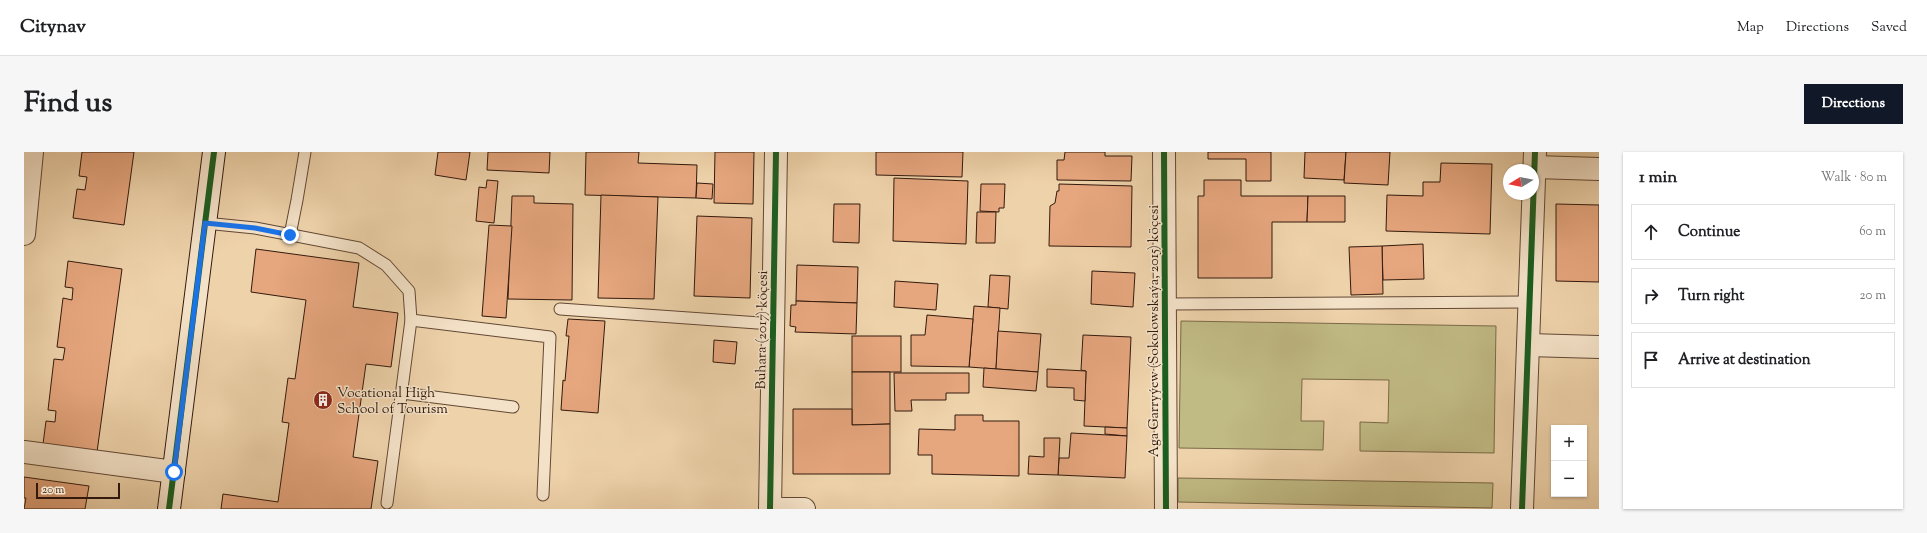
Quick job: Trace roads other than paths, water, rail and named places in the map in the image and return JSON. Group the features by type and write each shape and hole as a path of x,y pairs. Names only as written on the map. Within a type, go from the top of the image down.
{"street":[{"path":"24,234 32,152"},
{"path":"169,509 214,152"},
{"name":"Buhara (2017) köçesi","path":"770,509 776,152"},
{"name":"Aga Garryýew (Sokolowskaýa, 2015) köçesi","path":"1164,152 1166,509"},
{"path":"1522,509 1535,159 1599,169"},
{"path":"1528,345 1599,347"},
{"path":"24,452 174,472"},
{"path":"770,509 804,509"}],"lane":[{"path":"290,235 305,152"},
{"path":"205,223 255,228 359,248 386,266 409,291 411,320 387,503"},
{"path":"1165,304 1530,302"},
{"path":"560,309 773,324"},
{"path":"411,320 550,337 543,495"},
{"path":"402,393 514,407"}],"place":[{"name":"Vocational High School of Tourism","path":"323,400"}]}
